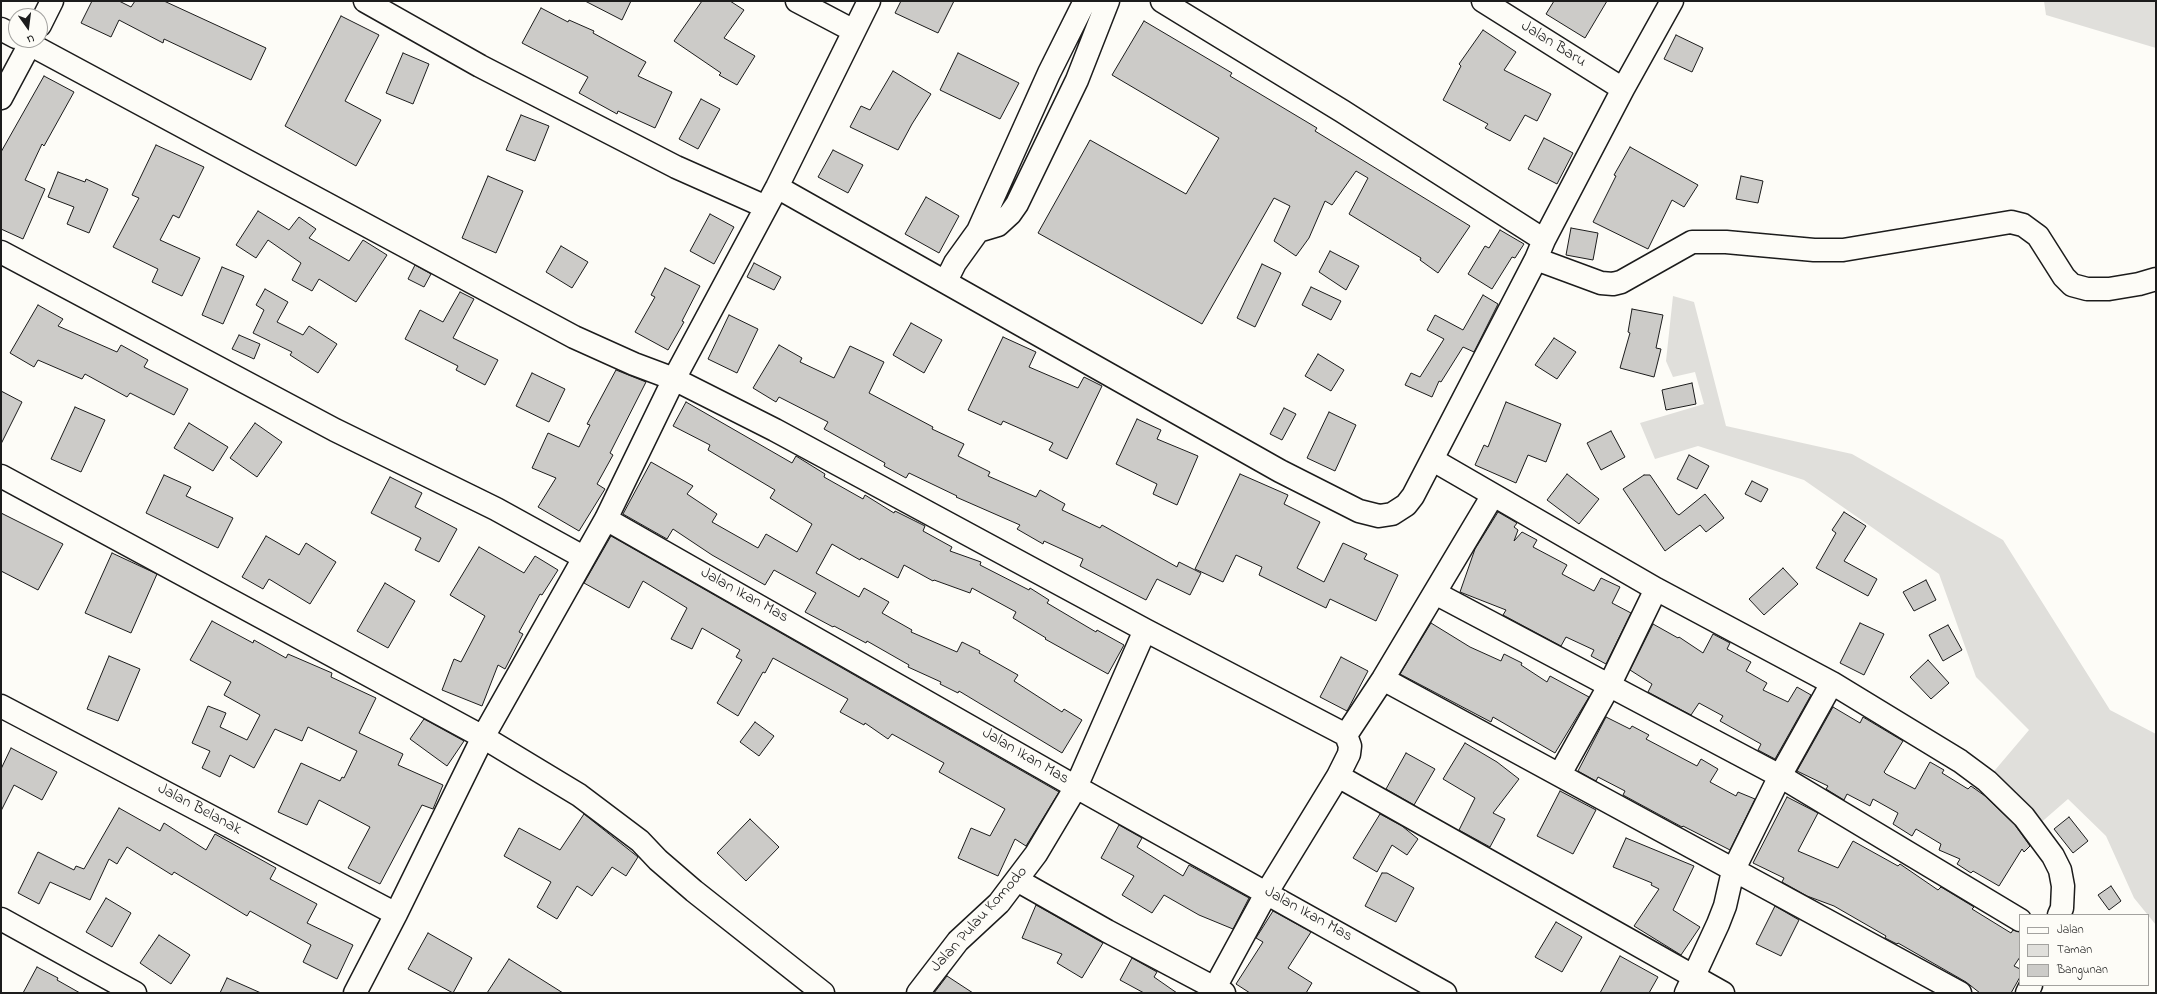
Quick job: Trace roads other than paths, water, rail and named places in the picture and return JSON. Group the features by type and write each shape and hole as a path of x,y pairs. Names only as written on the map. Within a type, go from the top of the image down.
{"street":[{"path":"365,1 480,66 676,167 766,207"},
{"path":"797,1 854,31"},
{"path":"355,993 396,914 483,736 583,557 606,519 674,379 777,187 869,1"},
{"path":"946,281 955,263 978,231 1049,73 1085,1"},
{"path":"978,231 998,225 1010,214 1017,204 1077,80 1108,1"},
{"path":"1162,1 1342,111 1540,250 1601,284 1622,282 1692,242 1718,242 1814,250 1843,250 2011,222 2023,225 2038,236 2064,277 2072,285 2087,289 2109,289 2139,284 2156,279"},
{"name":"Jalan Baru","path":"1483,1 1623,89"},
{"path":"777,187 946,281 1280,471 1359,511 1379,516 1392,514 1406,505 1413,496 1433,460 1623,89 1672,1"},
{"path":"1,98 22,48"},
{"path":"40,48 574,337 674,379 782,434 1145,630 1346,735 1350,746 1349,754 1338,776 1267,892 1217,991 1018,880"},
{"path":"1,252 335,430 496,509 583,557"},
{"path":"1433,460 1656,589 1832,683 1960,762 1987,781 2006,799 2040,838 2053,856 2060,870 2063,886 2062,908 2059,914"},
{"path":"1,476 483,736 579,795 640,841 658,860 694,891 823,993"},
{"path":"1346,735 1383,679 1493,495"},
{"name":"Jalan Ikan Mas","path":"606,519 1076,787 1267,892 1445,993"},
{"path":"1560,774 1609,686 1656,589"},
{"path":"1435,593 1780,776 2019,919"},
{"name":"Jalan Pulau Komodo","path":"918,993 958,941 999,903 1018,880 1036,854 1076,787 1145,630"},
{"path":"1383,679 1560,774 1733,871 1960,993"},
{"path":"1690,985 1725,906 1733,871 1780,776 1832,683"},
{"name":"Jalan Belanak","path":"1,706 396,914"},
{"path":"1338,776 1690,985 1723,993"},
{"path":"1,919 135,993"}]}
